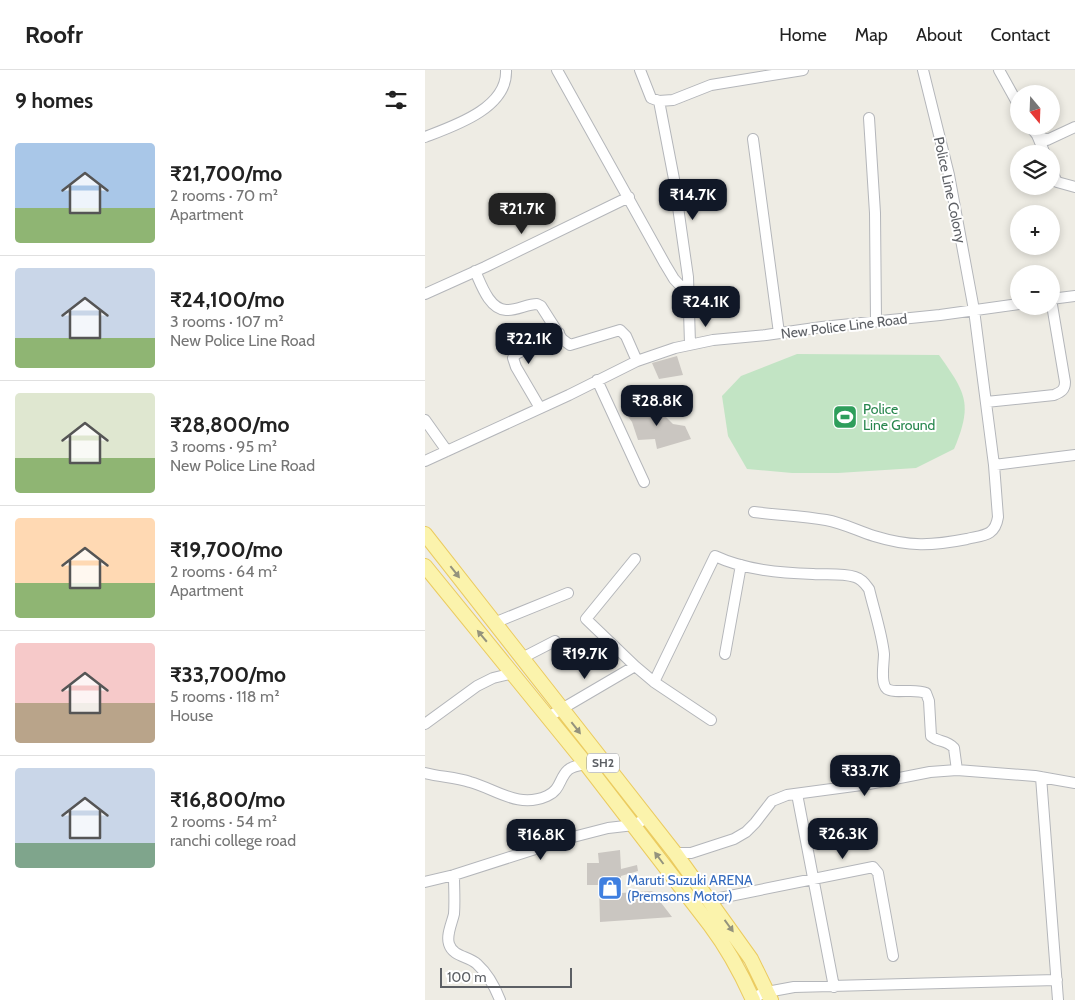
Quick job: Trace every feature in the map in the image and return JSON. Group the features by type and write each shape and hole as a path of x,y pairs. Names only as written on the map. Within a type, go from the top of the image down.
{"main road":[{"name":"SH2","path":"425,534 710,900 751,959 769,996"},
{"name":"SH2","path":"425,566 634,825 723,943 753,999"}],"street":[{"path":"425,137 468,118 493,101 506,83 506,70"},
{"path":"557,70 675,279 688,294"},
{"path":"640,70 651,98 659,101 673,100 711,85 803,70"},
{"name":"Police Line Colony","path":"754,512 828,520 872,535 923,546 984,536 993,531 997,524 994,466 974,310 949,175 923,70"},
{"path":"999,70 1010,90"},
{"path":"659,101 688,277 690,344"},
{"path":"869,118 875,213 876,321"},
{"path":"1037,136 1047,140 1075,127"},
{"path":"1037,136 1041,145"},
{"path":"753,139 779,333"},
{"path":"1060,183 1075,187"},
{"path":"425,294 629,197"},
{"path":"475,271 485,293 499,307 505,310 537,304 541,306 566,343 570,345 620,330 626,336 637,361"},
{"path":"1060,298 1075,296"},
{"name":"New Police Line Road","path":"425,461 637,361 690,344 1010,305"},
{"path":"986,402 1054,395 1065,388 1054,315"},
{"path":"540,408 516,367 513,358 516,354 559,333"},
{"path":"597,380 644,482"},
{"path":"425,420 447,450"},
{"path":"994,466 1075,455"},
{"path":"654,682 715,556 741,565 789,573 845,575 858,578 865,582 869,589 883,653 883,681 885,686 893,690 916,690 926,693 929,701 931,736 934,739 945,740 954,748 957,770"},
{"path":"635,559 586,619 654,682 711,720"},
{"path":"725,654 741,565"},
{"path":"495,623 568,593"},
{"path":"522,658 555,640"},
{"path":"548,717 635,666"},
{"path":"425,724 477,686 493,678 513,673"},
{"path":"425,773 480,784 507,798 533,800 553,792 571,768 586,764"},
{"path":"675,853 691,853 735,839 755,823 772,801 787,795 869,784 930,772 957,770 1041,777 1075,783"},
{"path":"1041,777 1059,1000"},
{"path":"797,794 834,987"},
{"path":"425,882 608,828 634,825 647,818"},
{"path":"710,900 813,878 869,868 876,869 893,956"},
{"path":"454,875 454,915 448,938 449,945 458,954 471,959 477,964 495,989 500,1000"},
{"path":"753,999 769,996 794,987 1057,980"}],"green space":[{"name":"Police Line Ground","path":"797,354 939,355 955,379 964,399 963,421 954,449 916,468 838,473 792,473 747,469 728,436 722,396 741,376"}],"building":[{"path":"677,356 683,375 659,379 652,363"},
{"path":"650,404 673,424 685,426 691,439 657,449 655,439 638,440 632,422 627,415"},
{"name":"Maruti Suzuki ARENA (Premsons Motor)","path":"620,850 621,869 637,865 638,871 621,876 621,893 652,891 672,917 600,922 599,885 587,885 587,863 599,863 598,853"}],"place":[{"name":"Police Line Ground","path":"845,417"},
{"name":"Maruti Suzuki ARENA (Premsons Motor)","path":"610,888"}]}
